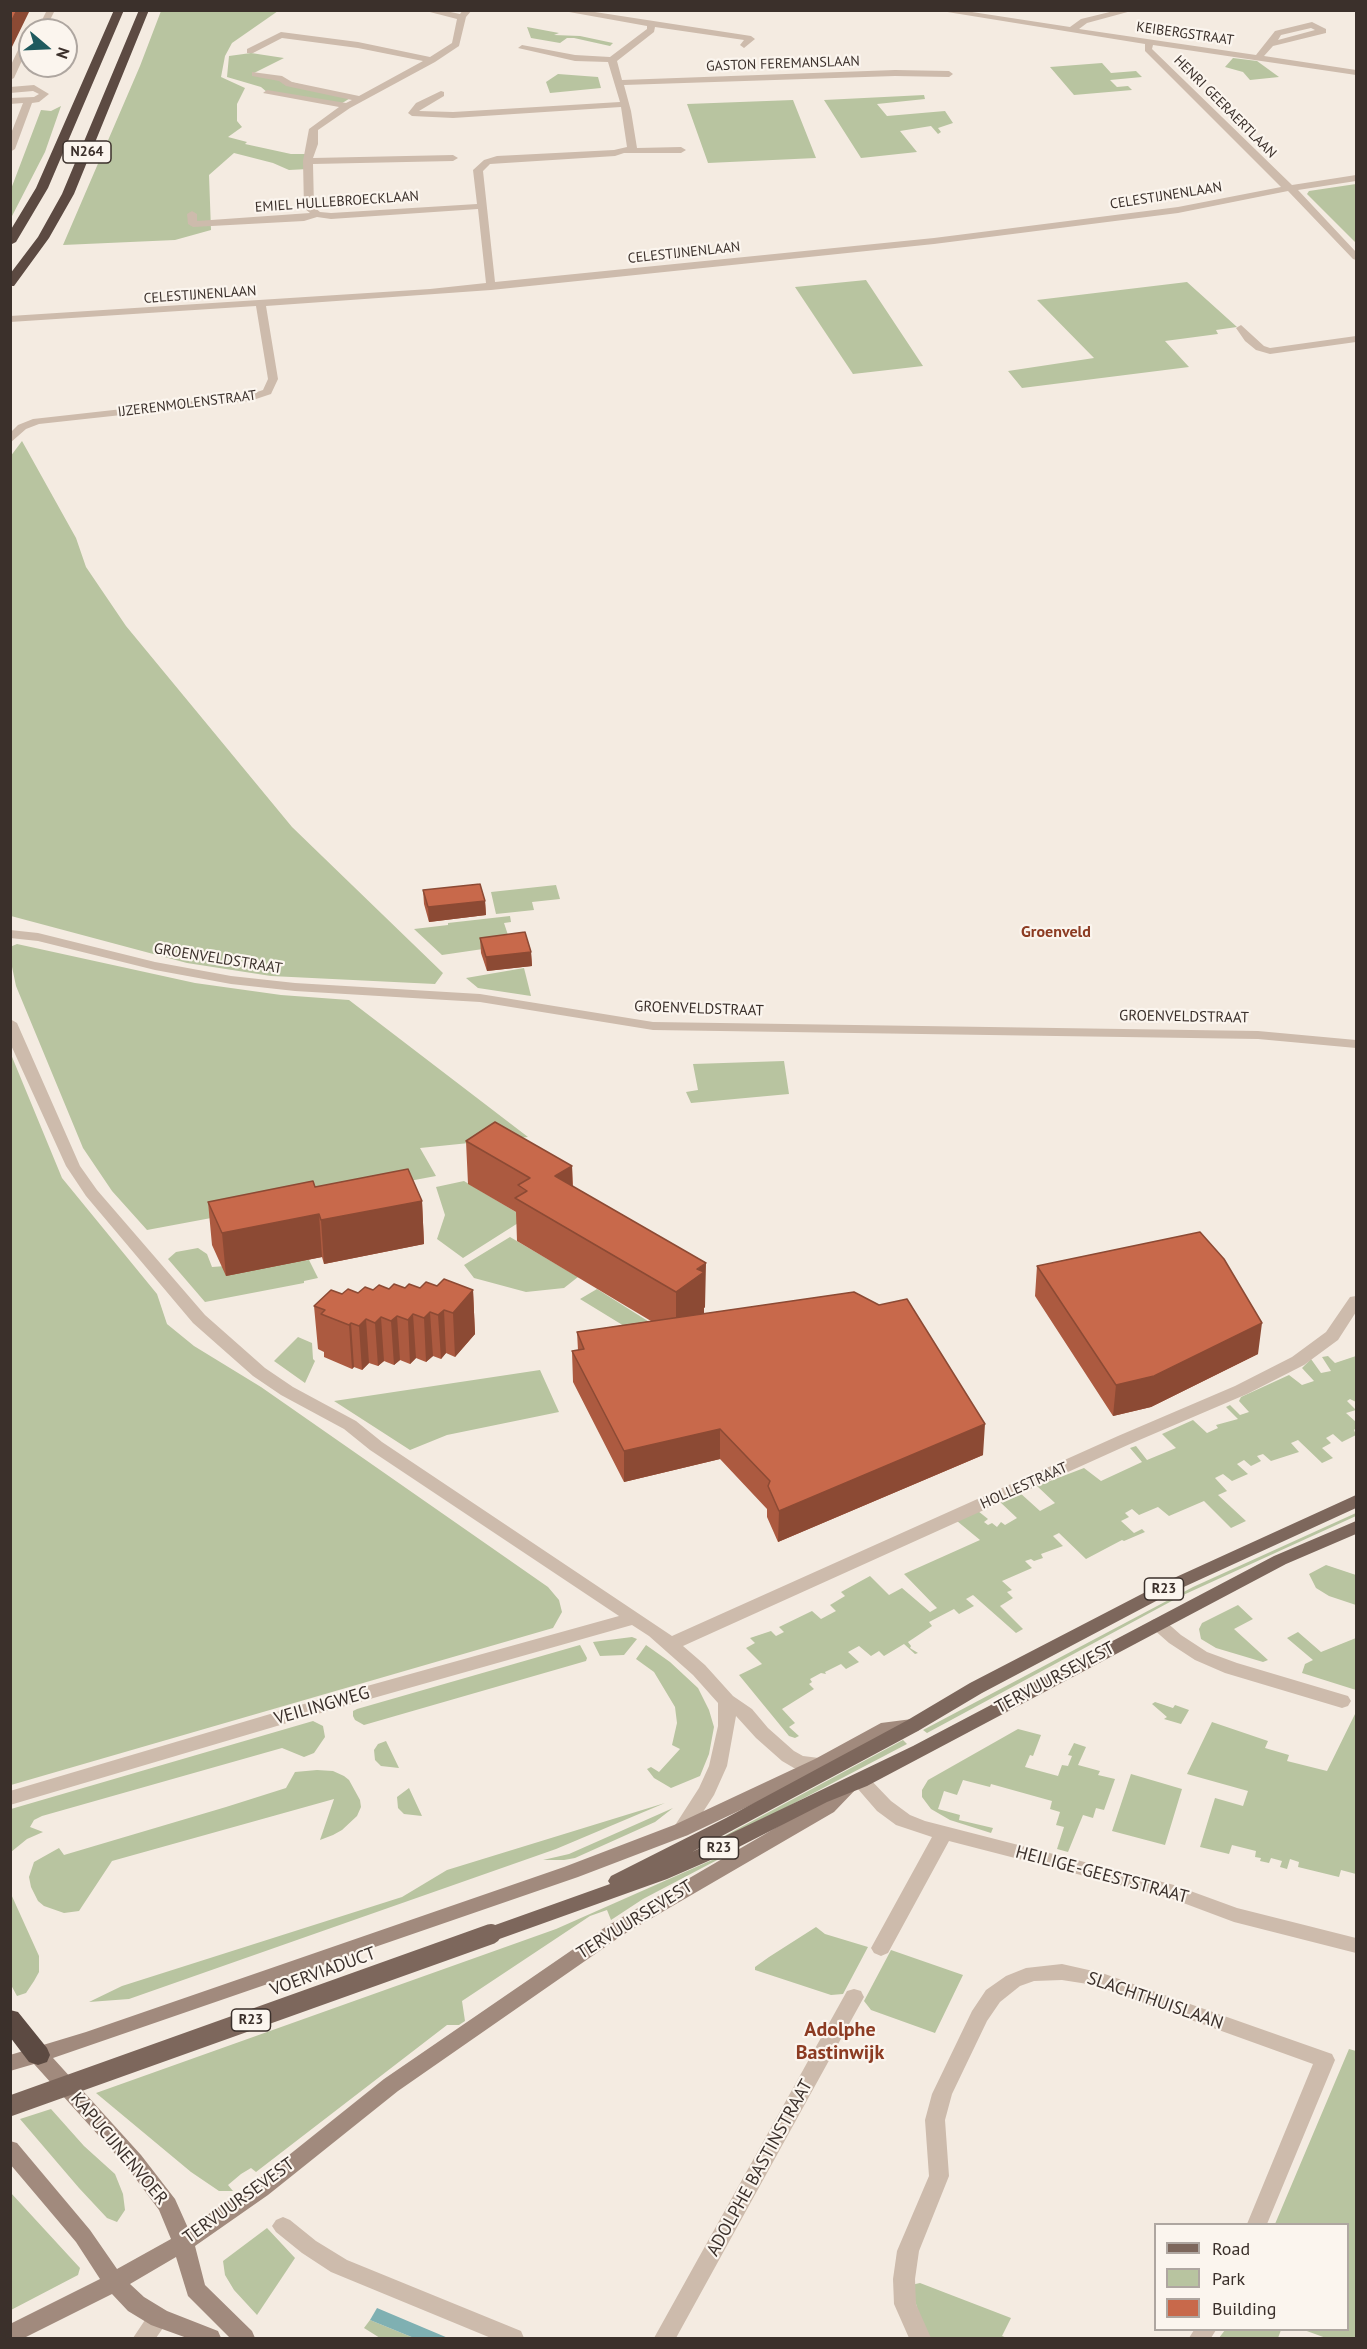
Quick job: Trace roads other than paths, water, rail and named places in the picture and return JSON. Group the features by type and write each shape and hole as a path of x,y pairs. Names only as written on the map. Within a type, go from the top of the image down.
{"highway":[{"name":"N264","path":"10,242 38,195 58,154 119,10"},
{"name":"N264","path":"10,283 43,238 68,194 144,10"},
{"path":"10,2019 38,2055"}],"main road":[{"name":"TERVUURSEVEST","path":"775,1800 912,1726 976,1688 1169,1587 1356,1501"},
{"name":"TERVUURSEVEST","path":"10,2335 114,2282 183,2243 261,2189 391,2085 614,1931 827,1807 856,1782 1280,1560 1356,1527"},
{"name":"TERVUURSEVEST","path":"10,2063 571,1872 681,1830 821,1764 887,1728 912,1726"},
{"name":"VOERVIADUCT","path":"10,2106 581,1900 660,1874 722,1847 820,1797 856,1782"},
{"name":"VOERVIADUCT","path":"581,1900 775,1800"},
{"name":"KAPUCIJNENVOER","path":"38,2055 134,2161 168,2205 183,2243 196,2290 244,2338"},
{"path":"10,2149 83,2236 114,2282 136,2304 159,2318 210,2338"}],"street":[{"path":"317,214 309,208 308,162 314,129 347,106 432,60 456,44 465,14 426,10"},
{"path":"562,10 751,42"},
{"name":"KEIBERGSTRAAT","path":"939,10 1356,73"},
{"path":"1071,31 1084,21 1131,10"},
{"path":"522,48 575,58 612,60 651,30 651,26"},
{"path":"1258,58 1278,33 1312,26 1323,31 1270,44"},
{"path":"250,51 277,34 358,45 432,60"},
{"name":"HENRI GEERAERTLAAN","path":"1149,42 1148,49 1289,188"},
{"path":"612,60 632,146 627,151"},
{"path":"10,101 28,102 41,98 45,93 40,89 12,85 18,68"},
{"name":"GASTON FEREMANSLAAN","path":"618,83 896,73 949,75"},
{"path":"255,74 360,99"},
{"path":"18,78 28,88"},
{"path":"267,93 347,106"},
{"path":"441,94 419,105 412,113 453,115 624,104"},
{"path":"10,149 28,102"},
{"path":"464,104 500,112"},
{"path":"491,287 478,170 487,162 512,157 681,150"},
{"path":"308,162 453,158"},
{"name":"CELESTIJNENLAAN","path":"10,319 491,287 940,241 1178,210 1289,188 1356,178"},
{"path":"1289,188 1356,257"},
{"name":"EMIEL HULLEBROECKLAAN","path":"180,225 192,219 304,218 317,214 331,216 483,206"},
{"name":"IJZERENMOLENSTRAAT","path":"10,440 18,430 37,422 250,398 267,392 273,379 261,304"},
{"path":"1241,328 1260,348 1270,351 1356,339"},
{"name":"GROENVELDSTRAAT","path":"10,934 38,937 214,978 295,987 480,998 653,1026 1258,1035 1356,1044"},
{"path":"10,1023 73,1166 91,1193 200,1319 259,1372 287,1391 336,1416 376,1446 671,1644 727,1701 746,1714 762,1733 792,1759 807,1764 821,1764"},
{"name":"HOLLESTRAAT","path":"671,1644 1124,1440 1241,1390 1299,1361 1332,1336 1356,1301"},
{"name":"VEILINGWEG","path":"10,1798 331,1703 584,1634 634,1618"},
{"path":"1158,1624 1201,1656 1231,1668 1342,1701"},
{"path":"681,1830 707,1790 718,1766 727,1726 727,1701"},
{"name":"HEILIGE-GEESTSTRAAT","path":"856,1782 879,1803 903,1820 944,1833 1174,1892 1234,1916 1356,1946"},
{"path":"881,1948 944,1833"},
{"name":"SLACHTHUISLAAN","path":"920,2338 905,2304 904,2279 908,2251 939,2176 935,2120 942,2094 979,2017 993,1996 1013,1981 1033,1973 1062,1972 1095,1978 1326,2060 1257,2223"},
{"name":"ADOLPHE BASTINSTRAAT","path":"666,2338 854,1997"},
{"path":"283,2226 309,2247 339,2266 513,2338"},
{"path":"144,2338 159,2318"}],"water":[{"path":"377,2308 448,2338 414,2338 370,2320"}],"district":[{"name":"Groenveld","path":"1056,932"},
{"name":"Adolphe Bastinwijk","path":"840,2042"}]}
